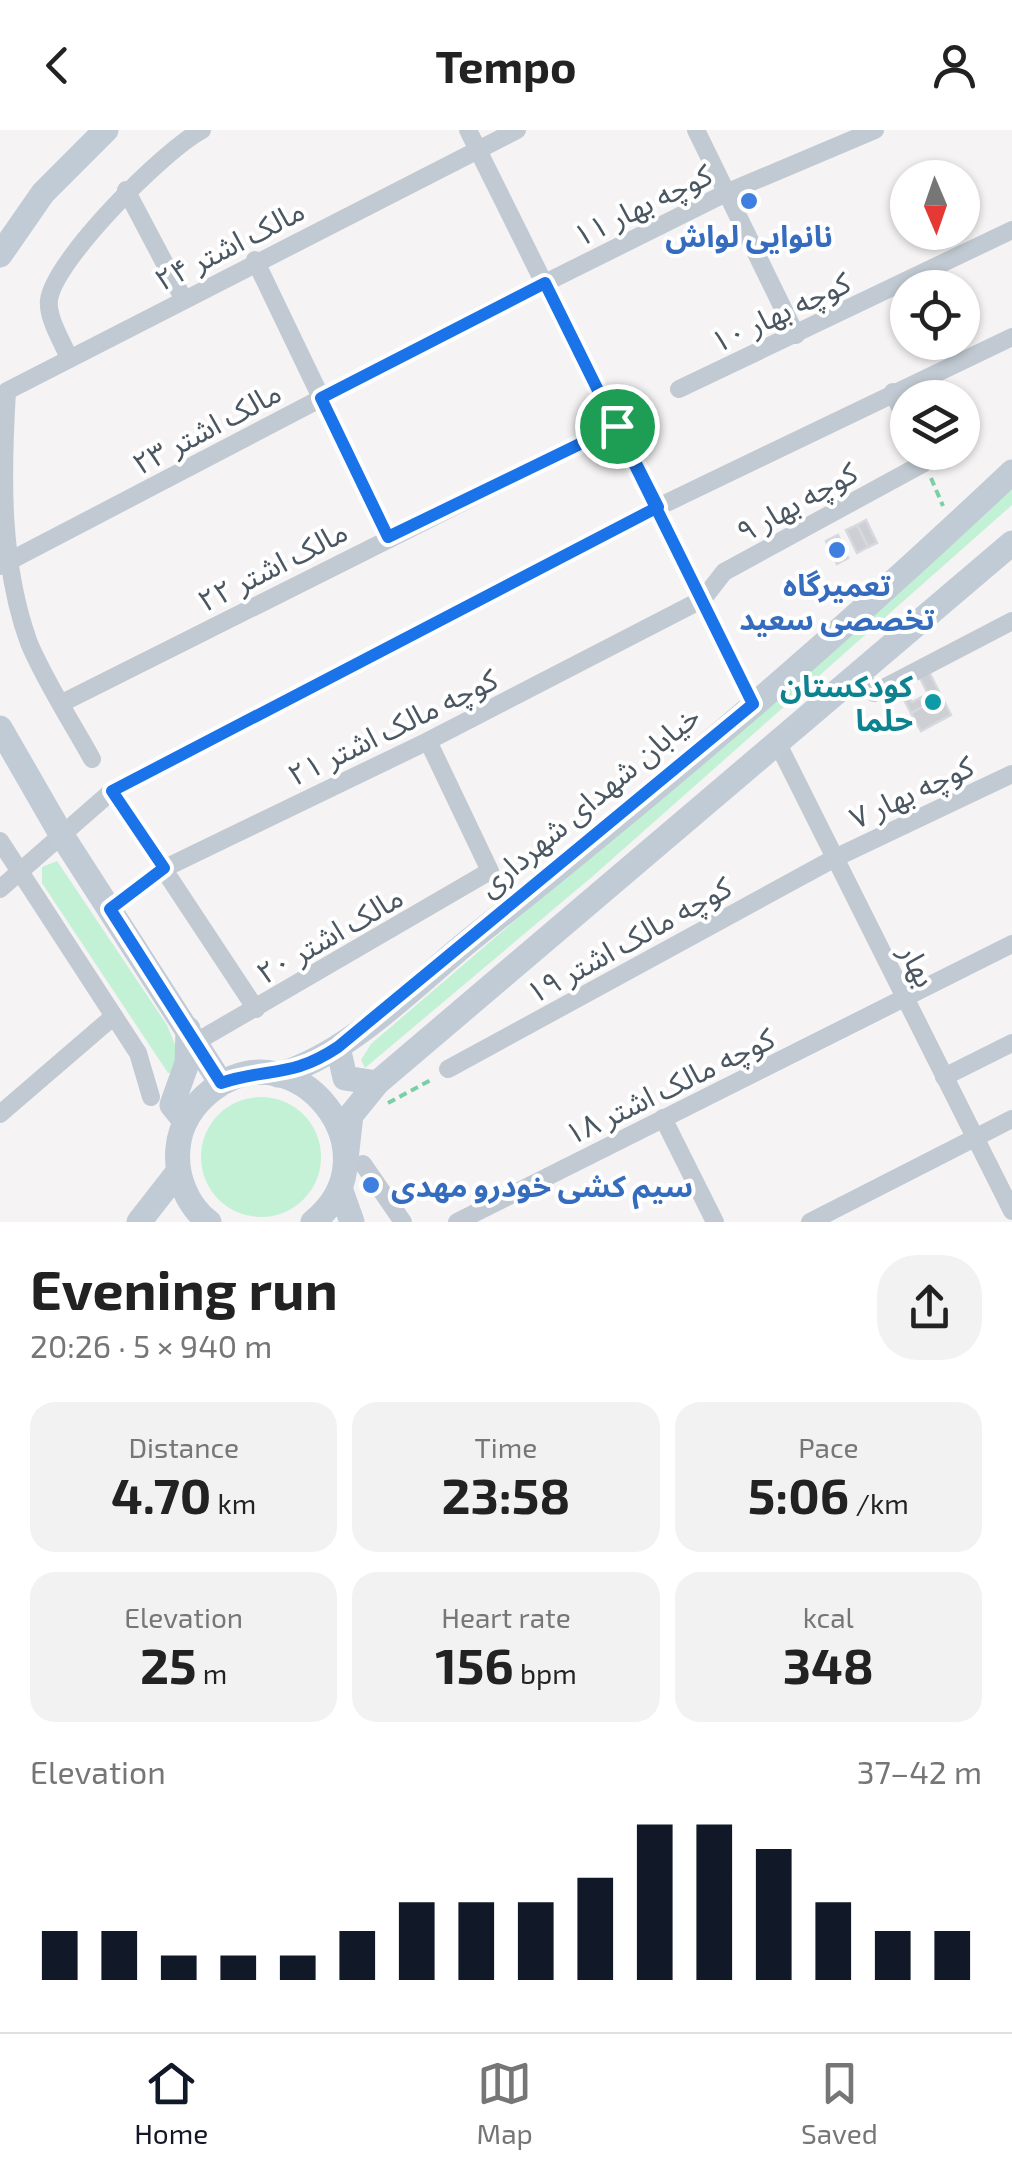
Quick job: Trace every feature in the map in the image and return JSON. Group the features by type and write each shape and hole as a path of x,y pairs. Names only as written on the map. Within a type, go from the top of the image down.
{"main road":[{"path":"0,255 43,194 106,130"},
{"name":"خیابان شهدای شهرداری","path":"221,1083 249,1074 278,1074 304,1067 338,1047 753,704 1012,472"},
{"path":"313,1222 340,1188 354,1162 348,1128 369,1091 1012,543"},
{"path":"0,728 61,834 221,1083 200,1099 185,1121 178,1146 178,1172 187,1197 209,1222"},
{"path":"185,1121 172,1105 192,1035"},
{"path":"338,1047 346,1078 369,1091"},
{"path":"278,1074 306,1085 328,1104 354,1162"},
{"path":"139,1222 178,1172"},
{"path":"340,1188 352,1222"}],"street":[{"path":"69,358 48,309 52,288 126,190 178,142 202,130"},
{"path":"468,130 753,704"},
{"name":"مالک اشتر ۲۴","path":"4,565 1,503 7,391 255,260 517,130"},
{"path":"696,130 796,335"},
{"name":"کوچه بهار ۱۱","path":"545,283 728,192 874,130"},
{"path":"126,190 183,298"},
{"name":"کوچه بهار ۱۰","path":"680,389 1012,230"},
{"path":"255,260 388,537"},
{"name":"مالک اشتر ۲۳","path":"4,565 496,307"},
{"path":"919,380 1012,337"},
{"path":"0,889 112,791 658,507 890,393"},
{"name":"مالک اشتر ۲۲","path":"62,704 565,451"},
{"name":"کوچه بهار ۹","path":"703,599 724,572 901,470"},
{"path":"4,565 28,642 92,759"},
{"name":"کوچه مالک اشتر ۲۱","path":"164,868 428,740 703,599"},
{"path":"860,674 874,693 1012,622"},
{"name":"مالک اشتر ۲۰","path":"192,1035 256,1009 490,872 428,740"},
{"name":"بهار","path":"778,744 1012,1213"},
{"name":"کوچه بهار ۷","path":"834,858 1012,774"},
{"path":"112,791 256,1009"},
{"path":"0,841 17,874 138,1053 152,1098"},
{"name":"کوچه مالک اشتر ۱۹","path":"448,1069 834,858"},
{"name":"کوچه مالک اشتر ۱۸","path":"457,1222 1012,944"},
{"path":"0,1114 114,1016"},
{"path":"944,1077 1012,1043"},
{"path":"663,1118 715,1222"},
{"path":"810,1222 1012,1119"},
{"path":"354,1162 403,1222"},
{"path":"998,1222 1012,1213"}],"path":[{"path":"927,470 953,528"},
{"path":"110,909 164,868"},
{"path":"369,1091 394,1104 448,1069"}],"green space":[{"path":"1012,483 1012,505 593,876 365,1068 361,1060 371,1044 681,778"},
{"path":"57,861 167,1025 181,1059 178,1071 168,1073 42,883 42,867"},
{"path":"261,1097 284,1102 303,1115 316,1134 321,1157 316,1180 303,1199 284,1212 261,1217 238,1212 219,1199 206,1180 201,1157 206,1134 219,1115 238,1102"}],"building":[{"path":"866,520 877,543 868,547 857,525"},
{"path":"857,525 868,547 857,553 846,530"},
{"name":"تعمیرگاه تخصصی سعید","path":"838,535 848,558 837,564 826,541"},
{"name":"کودکستان حلما","path":"929,672 951,715 921,731 911,713 924,706 920,698 928,694 920,678"},
{"path":"903,688 912,702 920,698 924,706 911,713 899,690"}],"place":[{"name":"نانوایی لواش","path":"749,201"},
{"name":"تعمیرگاه تخصصی سعید","path":"837,550"},
{"name":"کودکستان حلما","path":"933,702"},
{"name":"سیم کشی خودرو مهدی","path":"371,1185"}],"route":[{"path":"617,426 388,537 321,398 545,283 658,507 753,704 510,909 338,1047 304,1067 278,1074 249,1074 221,1083 110,909 164,868 112,791 658,507 617,426"}]}
